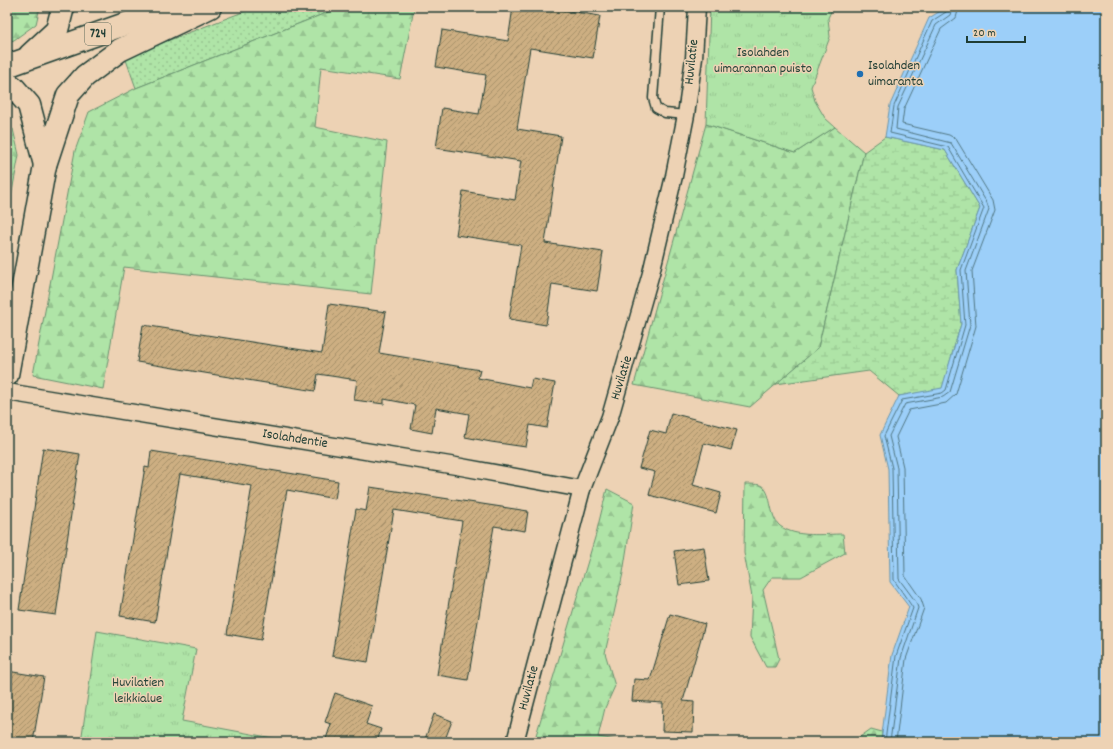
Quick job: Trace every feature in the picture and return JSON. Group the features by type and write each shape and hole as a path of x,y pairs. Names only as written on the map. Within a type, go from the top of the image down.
{"main road":[{"path":"15,64 57,30 63,7"},
{"name":"724","path":"15,64 173,7"},
{"path":"7,375 45,165 68,95 85,76 120,50 210,7"},
{"path":"7,84 14,88 29,105 45,165"}],"street":[{"name":"Huvilatie","path":"515,742 582,489 610,417 632,344 674,176 686,115 694,58 697,7"},
{"name":"Isolahdentie","path":"7,392 456,466 582,489"}],"lane":[{"path":"660,7 653,98 656,108 665,113 686,115"}],"green space":[{"path":"7,7 40,7 36,24 14,40 7,42"},
{"path":"256,7 341,7 136,88 125,57"},
{"path":"341,7 418,7 414,9 400,79 321,67 315,127 387,142 371,294 124,267 103,389 33,375 75,151 89,112 136,88"},
{"name":"Isolahden uimarannan puisto","path":"710,7 833,7 828,18 830,37 811,87 815,101 825,118 835,127 795,153 706,124"},
{"path":"706,124 795,153 835,127 864,152 818,348 750,407 634,385"},
{"path":"7,129 13,129 19,155 7,218"},
{"path":"885,137 945,150 980,208 957,270 961,324 942,389 899,396 869,371 776,384 818,348 864,152"},
{"path":"745,484 760,485 764,488 767,492 776,522 787,530 802,534 843,534 845,553 801,577 772,577 763,590 779,659 775,667 766,667 750,637 752,597 744,553"},
{"path":"607,489 634,503 623,573 605,653 615,686 605,708 598,737 630,742 534,742 596,534"},
{"name":"Huvilatien leikkialue","path":"97,631 196,649 182,721 278,739 278,742 81,742"},
{"path":"871,729 882,732 881,742 853,742"}],"water":[{"path":"947,7 1106,7 1106,742 881,742 892,655 909,607 890,582 888,469 880,435 899,396 942,388 961,324 957,270 980,208 945,150 885,137 890,105 929,18"}],"building":[{"path":"513,7 544,7 600,16 593,58 530,48 517,129 561,136 545,243 603,252 597,291 552,284 546,325 509,319 521,245 456,235 463,191 515,200 521,161 436,148 442,108 479,114 486,75 436,67 442,30 508,41"},
{"path":"329,304 386,312 379,353 480,370 478,378 530,388 532,379 555,383 547,428 530,425 526,447 491,442 465,437 469,414 436,408 432,433 411,429 415,405 384,399 384,404 354,400 357,380 318,374 315,391 137,362 143,325 322,353"},
{"path":"671,413 737,430 731,450 704,443 693,485 721,493 716,513 649,495 655,472 639,468 650,430 666,434"},
{"path":"43,448 80,454 56,615 19,610"},
{"path":"151,451 338,481 335,499 287,490 261,640 227,634 252,486 180,474 155,622 120,616 145,467 149,468"},
{"path":"370,487 528,511 525,531 494,526 468,680 437,675 462,521 394,510 368,662 332,656 356,509 366,511"},
{"path":"704,547 709,581 679,585 674,551"},
{"path":"670,614 705,624 683,701 694,702 693,732 662,731 663,703 632,701 634,679 650,680"},
{"path":"7,671 44,677 33,742 7,742"},
{"path":"335,693 372,706 366,724 381,729 377,742 325,742 331,724 325,722"},
{"path":"434,714 452,721 444,742 424,742"}],"place":[{"name":"Isolahden uimaranta","path":"860,74"}]}
